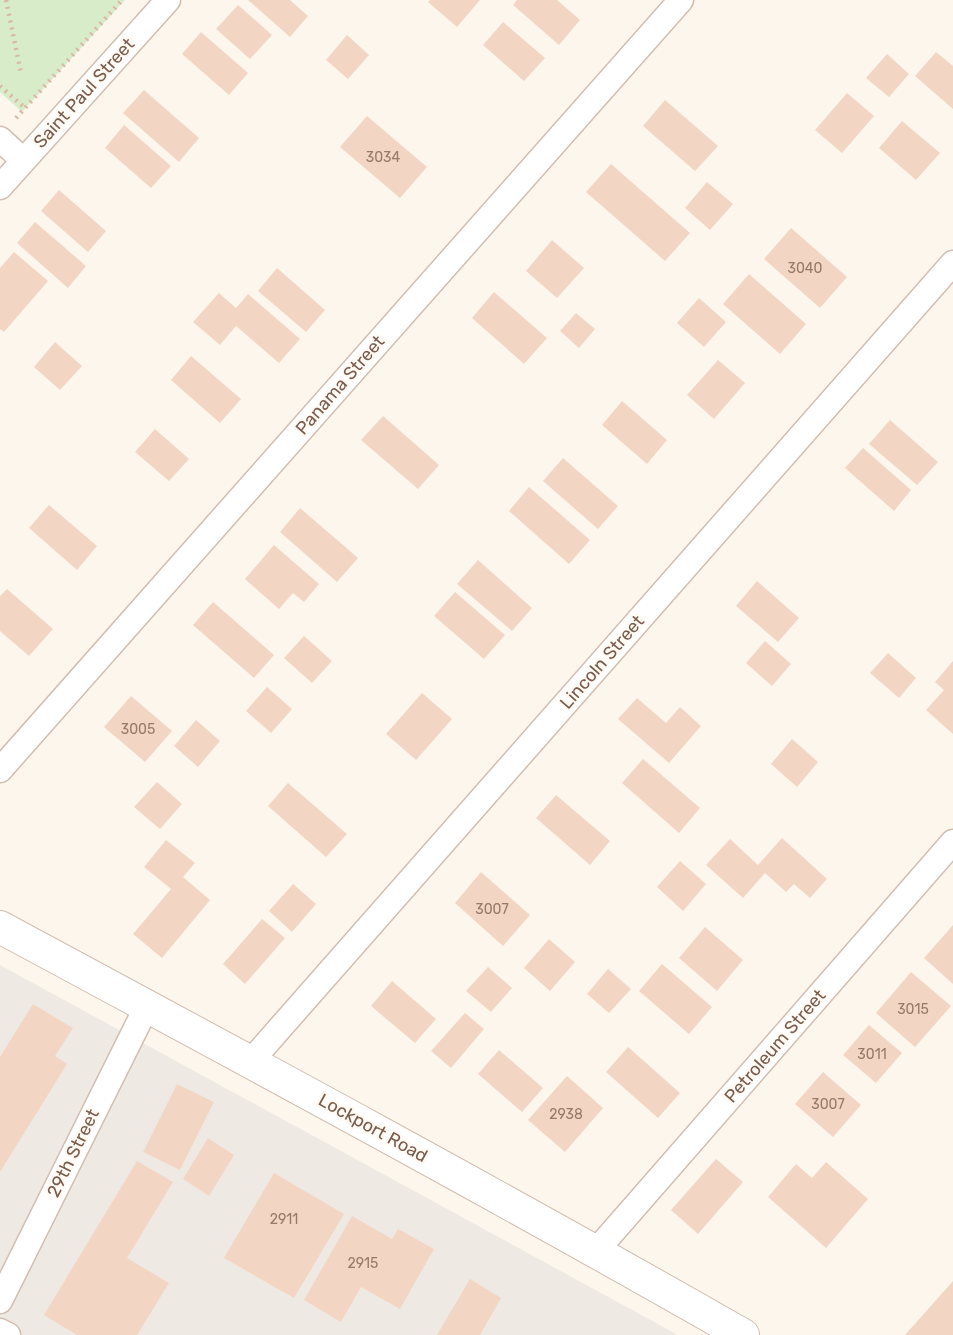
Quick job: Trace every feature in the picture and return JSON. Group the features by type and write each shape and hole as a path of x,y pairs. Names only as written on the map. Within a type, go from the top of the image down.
{"street":[{"name":"Saint Paul Street","path":"0,187 168,0"},
{"name":"Panama Street","path":"0,770 681,0"},
{"path":"7,130 23,160"},
{"name":"Lincoln Street","path":"251,1061 953,264"},
{"name":"Petroleum Street","path":"596,1251 953,842"},
{"name":"Lockport Road","path":"0,927 251,1061 743,1335"},
{"name":"29th Street","path":"0,1301 147,1006"},
{"path":"0,1331 8,1335"}],"path":[{"path":"6,0 21,73"},
{"path":"7,130 121,0"},
{"path":"0,86 34,117"}],"shaded area":[{"path":"0,965 678,1335 0,1335"}],"green space":[{"path":"0,0 125,0 22,112 0,92"}],"building":[{"path":"248,0 290,0 308,16 290,37"},
{"path":"480,0 457,27 428,2"},
{"path":"517,0 557,0 580,20 559,45 513,5"},
{"path":"238,5 272,35 250,59 216,29"},
{"path":"503,22 545,58 524,81 483,45"},
{"path":"201,32 248,73 229,95 182,54"},
{"path":"347,35 369,55 348,79 326,60"},
{"path":"936,52 953,66 953,109 915,76"},
{"path":"887,54 909,74 889,97 866,78"},
{"path":"144,90 199,138 179,162 123,113"},
{"path":"847,93 874,116 842,153 815,130"},
{"path":"665,100 718,146 695,171 643,126"},
{"path":"367,116 427,167 400,198 340,147"},
{"path":"902,121 940,153 916,180 879,148"},
{"path":"124,125 171,166 151,188 105,148"},
{"path":"611,164 690,233 665,261 586,192"},
{"path":"707,182 733,204 710,230 685,208"},
{"path":"59,190 106,231 88,252 41,211"},
{"path":"35,222 86,266 68,288 17,243"},
{"path":"791,228 847,277 820,308 764,259"},
{"path":"552,240 584,268 557,298 526,271"},
{"path":"14,252 48,281 4,332 0,329 0,268"},
{"path":"277,268 325,310 306,332 258,291"},
{"path":"749,274 806,324 780,354 723,304"},
{"path":"494,292 547,338 524,364 472,318"},
{"path":"219,293 236,308 248,294 300,339 279,363 236,326 220,345 193,322"},
{"path":"699,298 726,322 704,347 677,323"},
{"path":"576,313 595,329 579,348 560,331"},
{"path":"55,342 82,366 60,390 34,367"},
{"path":"191,356 241,399 220,423 171,380"},
{"path":"718,360 745,383 714,419 687,395"},
{"path":"622,401 667,440 647,464 602,425"},
{"path":"383,416 439,465 418,489 361,440"},
{"path":"890,420 938,462 917,485 869,444"},
{"path":"155,429 189,459 169,481 135,452"},
{"path":"863,448 911,490 894,511 845,468"},
{"path":"563,458 618,506 598,529 543,481"},
{"path":"529,487 590,540 569,564 509,511"},
{"path":"49,505 97,546 77,570 29,528"},
{"path":"300,508 358,558 337,582 280,532"},
{"path":"274,545 319,584 304,602 293,593 279,609 245,579"},
{"path":"478,560 532,608 512,631 457,584"},
{"path":"757,581 799,618 778,642 736,606"},
{"path":"7,589 53,629 29,656 0,631 0,596"},
{"path":"455,592 505,635 484,659 434,616"},
{"path":"213,602 274,655 254,678 193,625"},
{"path":"304,636 332,661 312,683 284,658"},
{"path":"765,641 791,664 772,686 746,663"},
{"path":"888,653 916,678 899,698 870,673"},
{"path":"953,661 953,734 926,710 944,690 935,682"},
{"path":"267,687 292,709 271,733 246,711"},
{"path":"422,693 452,719 416,760 386,734"},
{"path":"131,696 172,731 145,762 104,727"},
{"path":"637,698 666,723 680,707 701,726 669,763 618,719"},
{"path":"196,720 220,741 198,767 174,746"},
{"path":"792,739 818,762 797,787 771,764"},
{"path":"643,759 700,808 679,833 622,783"},
{"path":"157,782 182,804 160,829 134,807"},
{"path":"288,783 347,834 326,857 268,806"},
{"path":"556,795 610,841 590,865 536,818"},
{"path":"782,838 827,879 810,898 794,884 786,892 765,873 743,898 706,865 730,839 758,865"},
{"path":"166,840 195,863 183,877 210,900 162,958 133,934 171,889 144,867"},
{"path":"680,861 706,884 683,911 657,887"},
{"path":"481,872 530,915 503,946 455,903"},
{"path":"293,884 316,904 292,932 269,911"},
{"path":"262,919 285,938 245,984 223,964"},
{"path":"953,925 953,984 924,958"},
{"path":"705,927 743,960 717,991 679,958"},
{"path":"549,939 575,962 550,991 524,968"},
{"path":"662,964 712,1007 689,1034 639,991"},
{"path":"488,967 512,988 491,1012 466,991"},
{"path":"608,969 631,989 609,1013 587,994"},
{"path":"911,972 951,1006 915,1047 876,1013"},
{"path":"392,981 436,1019 415,1043 371,1006"},
{"path":"33,1004 73,1028 55,1056 67,1064 0,1172 0,1057"},
{"path":"465,1013 484,1029 451,1068 431,1051"},
{"path":"869,1025 902,1053 876,1083 843,1055"},
{"path":"628,1047 680,1093 658,1118 606,1072"},
{"path":"499,1050 543,1088 522,1112 478,1074"},
{"path":"823,1072 861,1105 833,1137 795,1104"},
{"path":"567,1076 603,1108 565,1152 528,1120"},
{"path":"177,1084 214,1102 180,1170 143,1152"},
{"path":"208,1138 234,1155 209,1196 183,1179"},
{"path":"716,1159 743,1182 698,1234 671,1210"},
{"path":"137,1161 173,1182 127,1258 169,1283 137,1335 77,1335 44,1315"},
{"path":"826,1162 868,1199 826,1248 768,1197 796,1164 812,1178"},
{"path":"274,1173 344,1214 294,1298 224,1258"},
{"path":"352,1216 392,1239 398,1229 434,1249 400,1309 361,1287 341,1322 304,1300"},
{"path":"470,1279 501,1298 480,1335 437,1335"},
{"path":"953,1281 953,1335 905,1335"}]}
